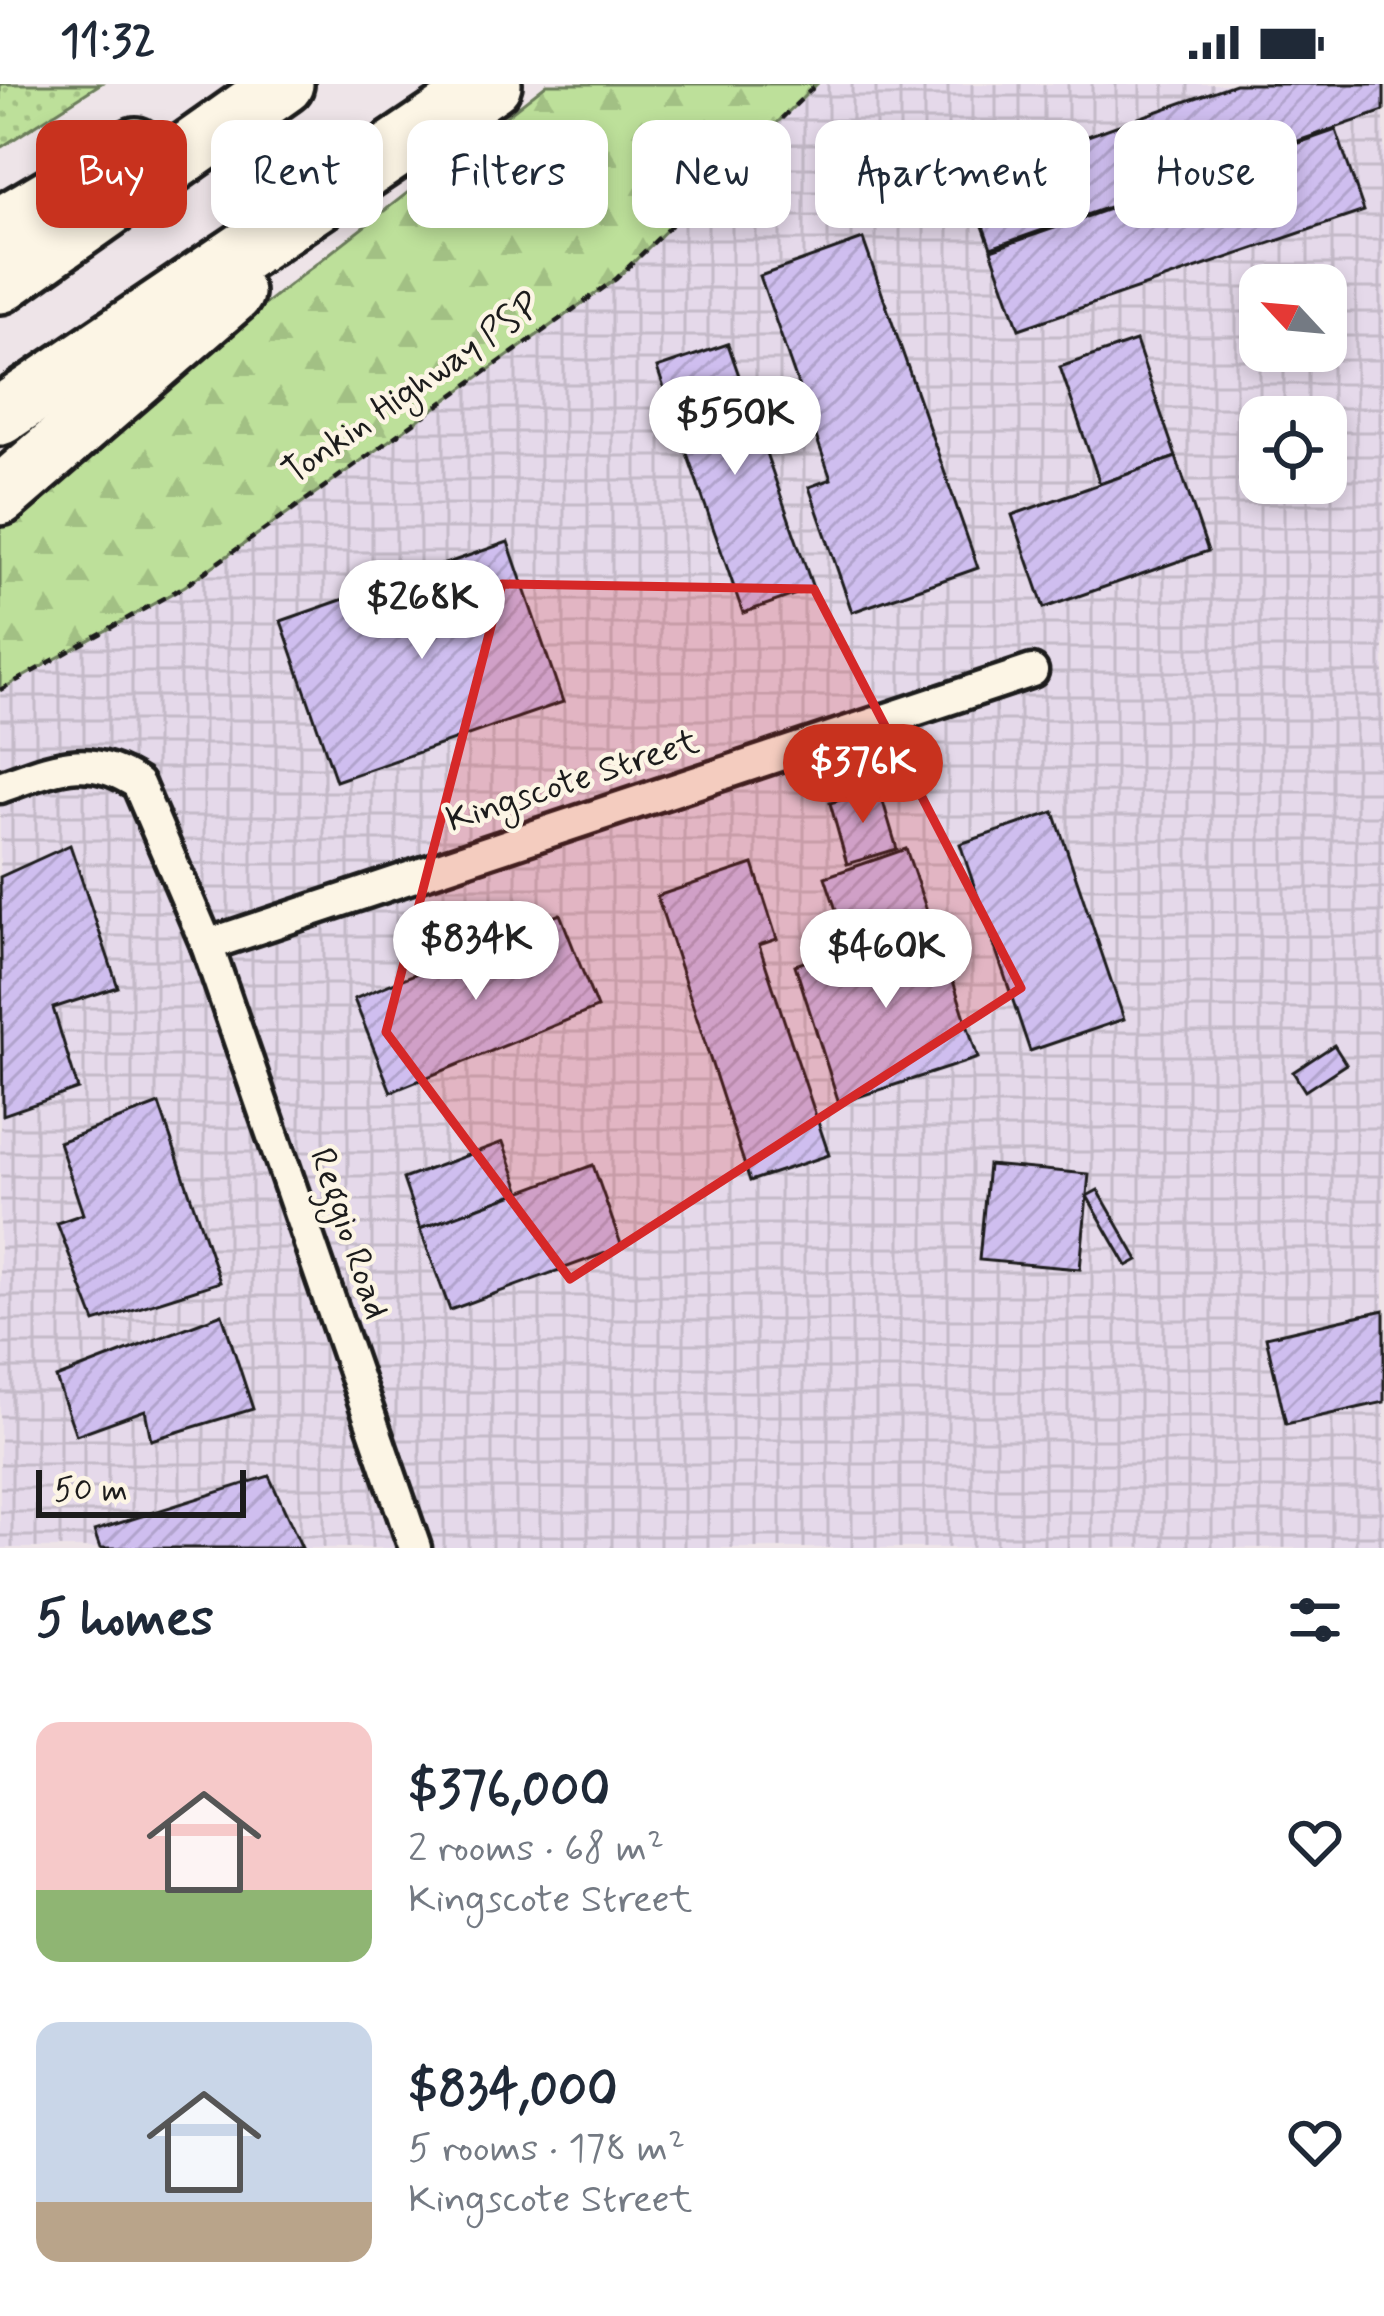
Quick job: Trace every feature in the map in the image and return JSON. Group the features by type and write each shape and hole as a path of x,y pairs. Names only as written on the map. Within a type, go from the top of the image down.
{"highway":[{"path":"0,227 245,84"},
{"path":"0,284 284,84"},
{"path":"0,416 492,84"},
{"path":"0,496 404,145"}],"street":[{"name":"Kingscote Street","path":"207,945 1031,671"},
{"name":"Reggio Road","path":"0,787 83,763 116,769 138,784 207,945 415,1548"}],"path":[{"name":"Tonkin Highway PSP","path":"0,690 184,586 616,279 818,84"}],"highlighted area":[{"path":"502,584 814,589 1021,988 570,1279 386,1032"}],"shaded area":[{"path":"820,84 1384,84 1384,1548 0,1548 0,597 590,228 608,228 608,217 632,202 632,228 791,228 791,120 762,120"}],"green space":[{"path":"0,84 100,84 44,120 36,120 36,125 0,148"},
{"path":"547,84 817,84 780,120 632,120 632,228 669,228 616,279 185,586 0,690 0,520 362,228 383,228 383,212 407,193 407,228 608,228 608,120 501,120"}],"building":[{"path":"1235,84 1384,84 1384,111 1297,141 1297,120 1133,120"},
{"path":"1114,127 1114,205 1090,213 1090,135"},
{"path":"1336,130 1364,211 1019,329 991,250 1054,228 1090,228 1090,216 1114,207 1114,228 1297,228 1297,144"},
{"path":"984,228 1048,228 991,248"},
{"path":"863,239 978,568 852,612 809,487 831,479 760,276"},
{"path":"1136,341 1176,457 1100,484 1060,367"},
{"path":"728,344 813,588 743,613 657,368"},
{"path":"1176,457 1208,551 1044,608 1012,515"},
{"path":"508,542 563,702 336,781 281,621"},
{"path":"879,788 897,849 847,864 830,803"},
{"path":"1054,812 1124,1019 1030,1051 960,844"},
{"path":"70,845 118,987 53,1008 78,1089 3,1115 0,877"},
{"path":"906,849 927,911 846,940 825,877"},
{"path":"753,864 777,939 759,945 829,1155 750,1181 657,896"},
{"path":"560,914 597,1008 391,1092 354,999"},
{"path":"933,919 978,1058 839,1103 795,965"},
{"path":"1334,1045 1346,1064 1305,1091 1293,1072"},
{"path":"159,1104 220,1282 95,1322 57,1223 83,1214 59,1142"},
{"path":"503,1142 521,1192 420,1229 403,1179"},
{"path":"593,1165 622,1247 450,1310 420,1229"},
{"path":"988,1165 1089,1174 1080,1269 979,1260"},
{"path":"1098,1190 1138,1260 1127,1266 1087,1196"},
{"path":"1384,1310 1384,1402 1286,1424 1266,1337"},
{"path":"222,1314 253,1409 151,1440 145,1410 76,1435 56,1378"},
{"path":"269,1476 302,1548 100,1548 94,1531"}]}
